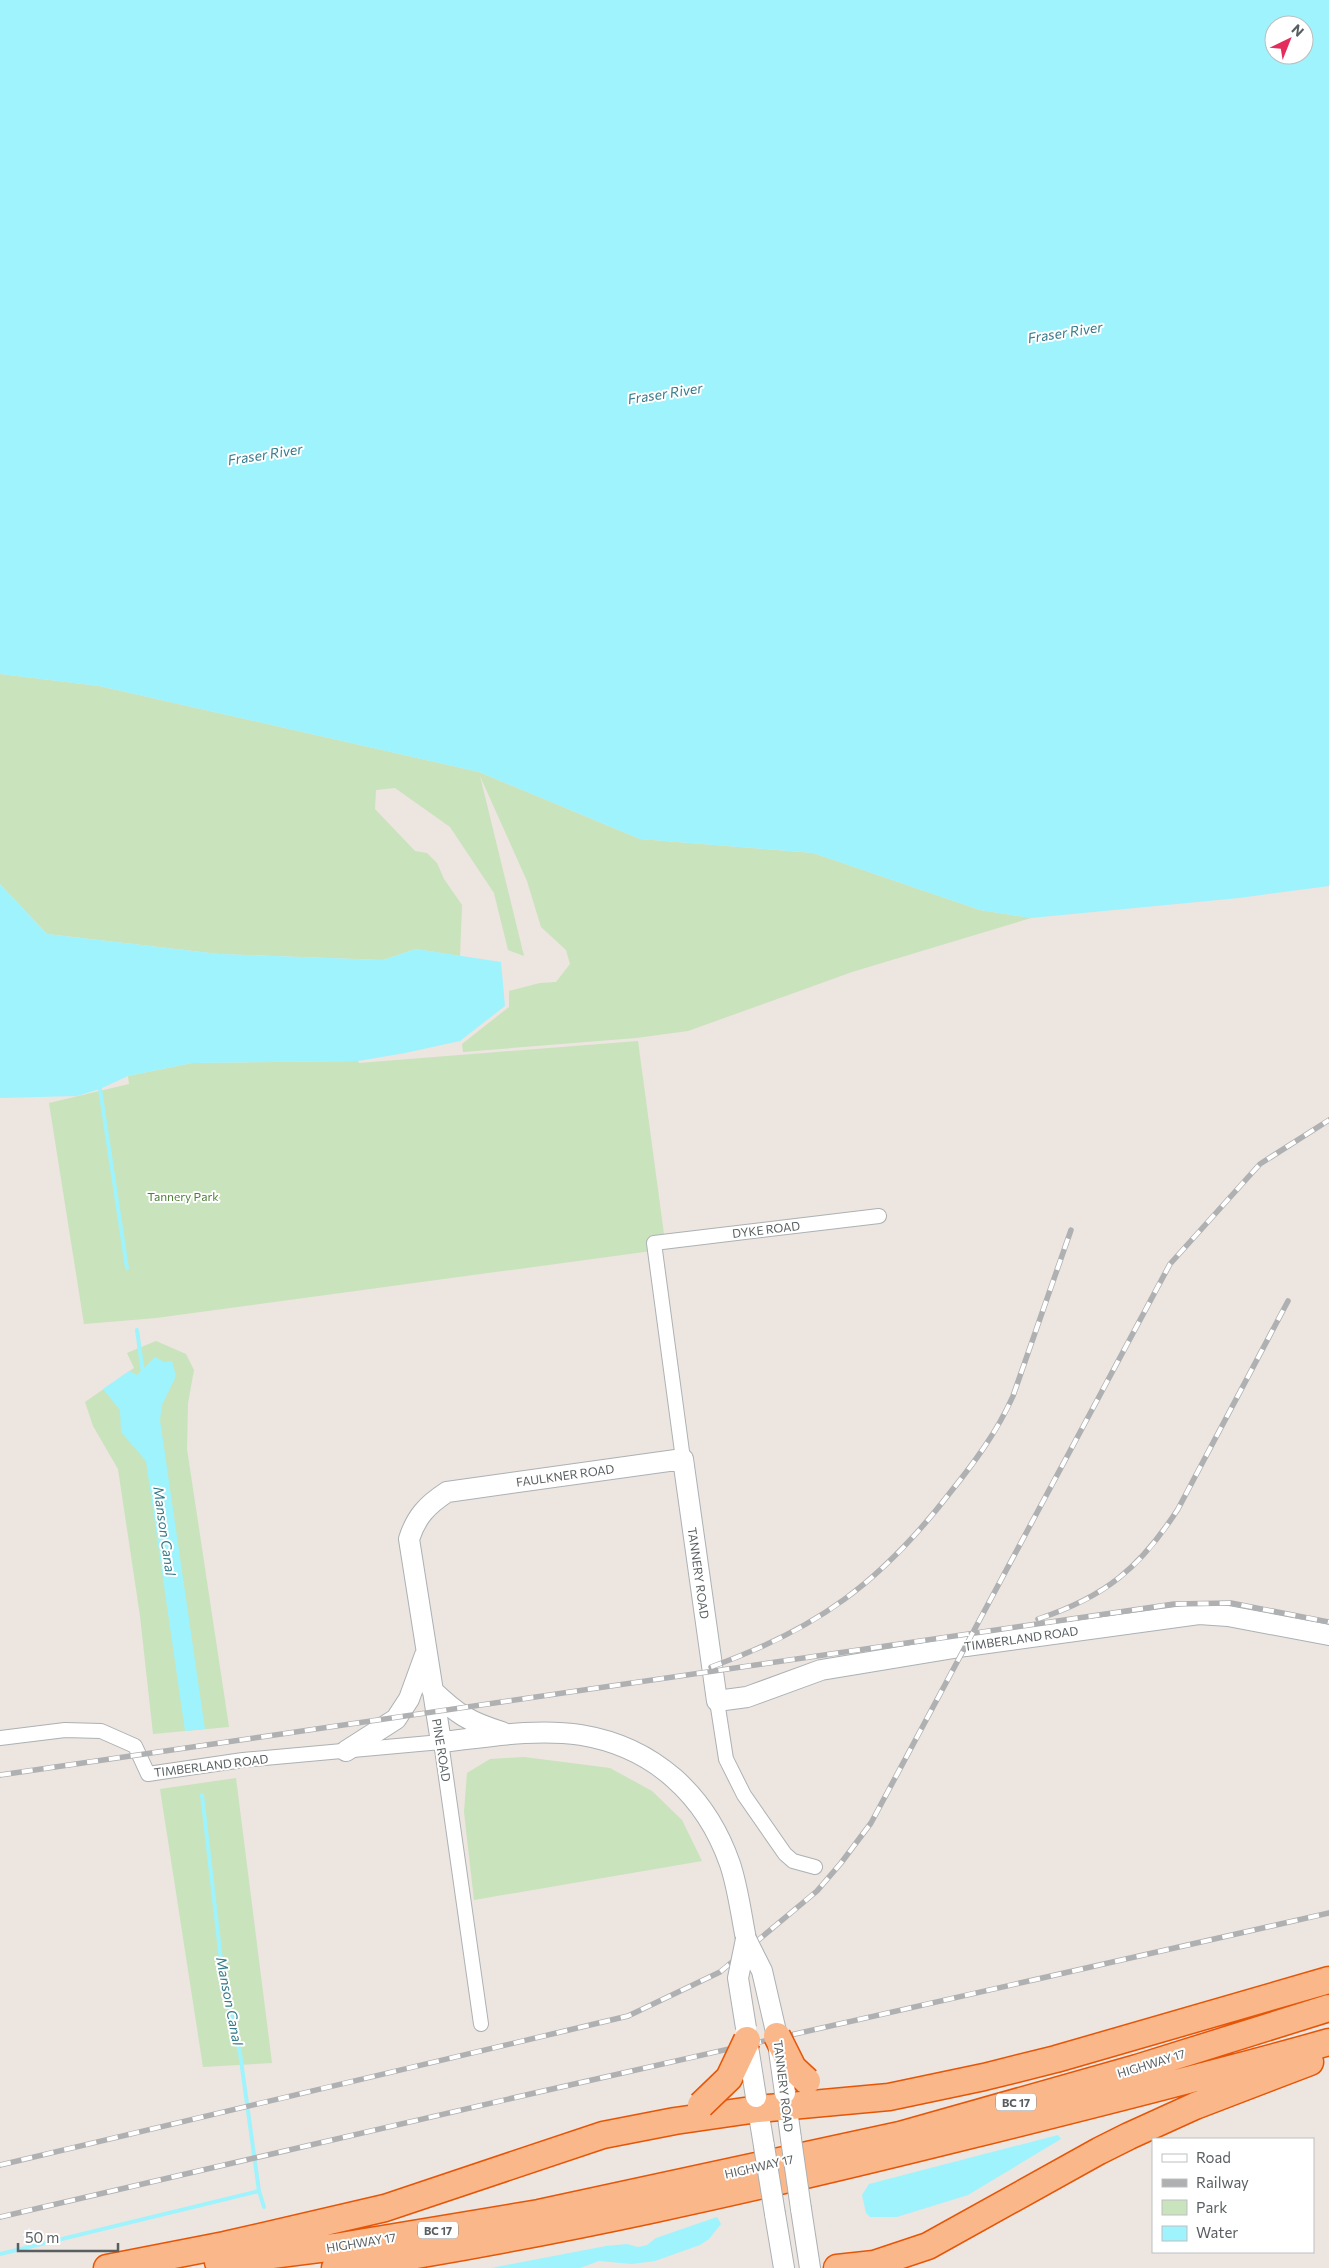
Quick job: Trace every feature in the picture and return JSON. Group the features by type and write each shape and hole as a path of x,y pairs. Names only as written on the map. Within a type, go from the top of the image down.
{"highway":[{"path":"107,2268 224,2246 385,2208 566,2146 604,2135 757,2103 785,2100 889,2097 984,2077 1056,2059 1329,1980"},
{"name":"HIGHWAY 17","path":"176,2268 335,2247 539,2213 871,2141 1137,2068 1329,2008"},
{"path":"777,2036 793,2068 817,2088 846,2096 889,2097"},
{"path":"676,2121 701,2105 729,2078 747,2040"},
{"name":"HIGHWAY 17","path":"335,2268 547,2232 704,2199 1027,2121 1329,2042"},
{"path":"837,2268 872,2266 904,2255 947,2236 1099,2151 1187,2109 1283,2074 1329,2053"}],"street":[{"name":"DYKE ROAD","path":"654,1243 879,1216"},
{"name":"TANNERY ROAD","path":"654,1243 710,1657 726,1758 734,1777 785,1854 793,1861 814,1867"},
{"name":"FAULKNER ROAD","path":"447,1492 684,1459"},
{"name":"PINE ROAD","path":"447,1492 422,1511 408,1539 441,1742 481,2024"},
{"name":"TIMBERLAND ROAD","path":"718,1701 747,1697 821,1670 975,1644 1199,1614 1228,1616 1329,1636"},
{"path":"346,1751 396,1718 409,1700 426,1653"},
{"path":"432,1690 452,1710 474,1724 511,1734"},
{"name":"TIMBERLAND ROAD","path":"0,1738 65,1730 101,1731 135,1746 148,1774 243,1760 441,1742"},
{"name":"TANNERY ROAD","path":"441,1742 511,1734 580,1735 615,1743 646,1757 675,1778 699,1804 717,1833 730,1865 746,1938 762,1971 777,2036 790,2139 810,2268"},
{"name":"TANNERY ROAD","path":"746,1938 738,1978 784,2268"}],"green space":[{"path":"0,674 99,686 479,772 640,839 813,853 980,910 1031,918 852,972 688,1031 636,1038 463,1052 462,1044 509,1007 509,991 540,983 556,982 570,964 566,950 541,927 527,881 480,776 524,956 508,950 494,893 450,827 395,788 376,790 375,809 415,851 427,853 437,863 444,879 462,905 460,956 416,949 383,960 219,954 47,934 0,884"},
{"name":"Tannery Park","path":"638,1041 666,1249 156,1318 84,1324 49,1103 129,1084 128,1076 192,1063 358,1061 359,1063"},
{"path":"156,1341 186,1354 194,1370 188,1403 187,1449 229,1727 153,1734 140,1616 118,1469 93,1426 85,1402 134,1368 127,1353"},
{"path":"524,1757 610,1768 652,1791 682,1820 702,1861 474,1900 464,1812 467,1773 490,1759"},
{"path":"236,1778 272,2063 203,2067 160,1789"}],"water":[{"name":"Fraser River","path":"0,0 1329,0 1329,886 1239,898 1031,918 980,910 813,853 640,839 479,772 99,686 0,674"},
{"path":"0,884 47,934 219,954 383,960 416,949 501,962 505,1006 460,1041 405,1053 358,1061 192,1063 128,1076 100,1089 77,1096 0,1098"},
{"path":"155,1357 164,1362 172,1361 176,1376 162,1405 160,1420 205,1729 185,1731 146,1461 121,1432 120,1410 103,1389 129,1371 137,1375"},
{"path":"1058,2135 1061,2139 968,2195 897,2217 870,2217 866,2213 862,2195 869,2184"},
{"path":"717,2217 721,2224 709,2239 700,2245 655,2261 632,2264 599,2261 580,2268 491,2268 606,2246 627,2244 638,2247 647,2245 656,2238"}],"waterway":[{"name":"Manson Canal","path":"100,1089 127,1268"},
{"name":"Manson Canal","path":"137,1330 143,1373"},
{"name":"Manson Canal","path":"202,1795 224,1986 240,2053 259,2191 264,2207"},
{"path":"0,2254 259,2191"}],"railway":[{"path":"0,2165 628,2016 720,1972 817,1891 871,1823 1170,1264 1260,1164 1329,1120"},
{"path":"711,1667 783,1636 815,1619 844,1600 898,1553 923,1525 976,1459 1007,1409 1071,1230"},
{"path":"1038,1619 1083,1601 1102,1590 1119,1578 1150,1548 1178,1509 1288,1301"},
{"path":"0,1775 1174,1604 1231,1603 1329,1622"},
{"path":"0,2217 539,2092 1329,1913"}]}
